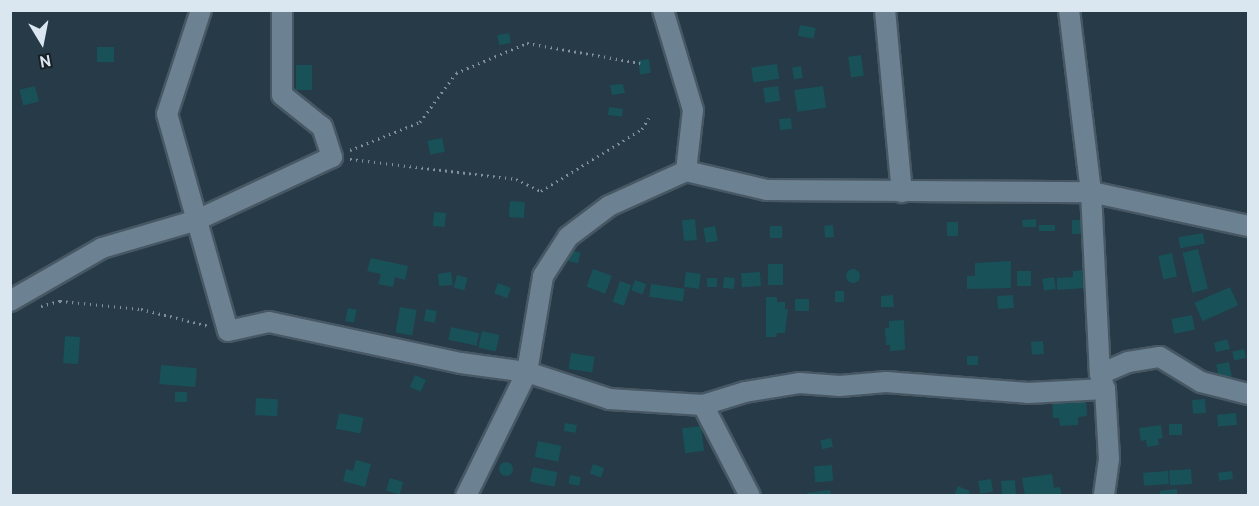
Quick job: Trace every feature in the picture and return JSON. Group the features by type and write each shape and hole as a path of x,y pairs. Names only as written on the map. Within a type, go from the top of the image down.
{"street":[{"path":"201,10 167,114 228,331 270,322 461,363 527,372 609,399 702,405 745,392 800,383 840,386 886,382 1028,393 1102,382 1128,362 1160,357 1200,382 1248,394"},
{"path":"10,301 102,248 197,220 332,157 322,127 282,95 282,10"},
{"path":"663,10 693,110 686,171"},
{"path":"885,10 902,192"},
{"path":"1069,10 1092,192 1102,382 1109,459 1104,495"},
{"path":"466,495 527,372 543,276 568,237 609,206 686,171 767,190 1092,192 1248,226"},
{"path":"702,405 750,495"}],"path":[{"path":"332,157 420,122 456,73 527,43 640,63"},
{"path":"332,157 516,179 541,191 642,129 649,118"},
{"path":"30,310 60,301 141,309 228,331"}],"building":[{"path":"800,25 816,28 814,39 798,36"},
{"path":"509,33 511,43 499,45 497,35"},
{"path":"97,47 114,47 114,62 97,62"},
{"path":"861,55 864,76 851,78 848,57"},
{"path":"649,59 651,73 640,74 638,61"},
{"path":"777,64 779,79 753,82 751,68"},
{"path":"296,65 312,65 312,90 296,90"},
{"path":"801,66 803,78 794,79 792,67"},
{"path":"623,84 625,93 612,95 610,85"},
{"path":"35,86 39,102 23,105 19,90"},
{"path":"778,86 780,101 765,103 763,88"},
{"path":"823,86 826,108 797,112 794,90"},
{"path":"609,107 623,109 622,117 608,115"},
{"path":"791,118 792,129 780,130 779,119"},
{"path":"442,138 445,152 430,155 427,141"},
{"path":"510,201 525,202 524,218 509,217"},
{"path":"434,212 446,213 445,227 433,226"},
{"path":"695,219 697,240 684,241 682,220"},
{"path":"1036,219 1036,227 1023,227 1022,220"},
{"path":"1072,220 1085,220 1085,234 1072,234"},
{"path":"947,222 958,222 958,236 947,236"},
{"path":"833,225 834,237 825,238 824,226"},
{"path":"1039,225 1055,225 1055,231 1039,231"},
{"path":"715,226 718,241 706,243 703,228"},
{"path":"770,226 782,226 782,238 770,238"},
{"path":"1203,233 1205,244 1180,248 1178,237"},
{"path":"1198,249 1208,289 1192,293 1182,253"},
{"path":"570,250 581,253 578,263 567,261"},
{"path":"1172,253 1177,276 1163,279 1158,256"},
{"path":"371,258 408,266 405,280 395,277 393,287 378,284 381,274 367,271"},
{"path":"1011,261 1011,288 967,289 967,276 975,276 975,263"},
{"path":"768,264 783,264 783,285 768,285"},
{"path":"593,269 612,276 605,294 587,287"},
{"path":"853,269 858,271 860,276 858,281 853,283 848,281 846,276 848,271"},
{"path":"1084,270 1085,288 1057,290 1057,278 1073,277 1073,271"},
{"path":"1017,271 1031,271 1031,286 1017,286"},
{"path":"451,272 453,285 439,286 438,274"},
{"path":"686,272 701,274 699,289 684,287"},
{"path":"760,272 761,286 742,287 741,273"},
{"path":"457,275 468,278 464,290 454,288"},
{"path":"724,277 735,278 734,289 723,288"},
{"path":"1054,277 1056,289 1044,291 1042,279"},
{"path":"707,278 717,278 717,287 707,287"},
{"path":"635,280 646,284 643,294 631,290"},
{"path":"620,281 631,285 624,306 612,302"},
{"path":"498,283 511,288 507,298 494,293"},
{"path":"651,284 685,289 683,302 649,297"},
{"path":"1230,287 1238,305 1203,321 1194,303"},
{"path":"835,291 844,291 844,302 835,302"},
{"path":"893,295 894,307 881,307 881,296"},
{"path":"1013,295 1014,308 998,309 997,296"},
{"path":"766,297 777,297 777,302 785,302 785,309 788,309 785,333 777,333 776,337 766,337"},
{"path":"795,299 809,299 809,311 795,311"},
{"path":"400,307 417,310 412,336 395,333"},
{"path":"348,308 357,310 354,323 345,321"},
{"path":"426,309 437,311 435,323 424,321"},
{"path":"1192,315 1195,330 1174,334 1171,319"},
{"path":"904,320 905,350 890,351 890,345 886,345 885,328 889,328 889,321"},
{"path":"451,327 479,333 477,346 448,340"},
{"path":"482,331 500,335 496,352 478,348"},
{"path":"65,336 80,337 78,364 63,363"},
{"path":"1227,339 1230,349 1216,352 1214,343"},
{"path":"1043,341 1044,354 1032,355 1031,342"},
{"path":"1244,349 1246,358 1234,360 1232,352"},
{"path":"571,353 595,357 592,373 568,369"},
{"path":"967,356 978,356 978,365 967,365"},
{"path":"1229,362 1232,377 1219,379 1216,364"},
{"path":"161,365 197,368 195,387 159,384"},
{"path":"415,375 426,380 421,392 410,387"},
{"path":"175,392 187,392 187,402 175,402"},
{"path":"1086,397 1087,416 1078,417 1078,425 1060,426 1059,418 1053,418 1052,399"},
{"path":"256,398 278,399 277,416 255,415"},
{"path":"1205,399 1206,413 1193,414 1192,400"},
{"path":"339,413 364,418 360,433 336,429"},
{"path":"1236,413 1237,425 1218,427 1217,415"},
{"path":"565,423 577,425 576,433 564,431"},
{"path":"1169,424 1182,424 1182,435 1169,435"},
{"path":"1161,425 1163,438 1158,439 1159,445 1147,447 1146,440 1141,441 1139,428"},
{"path":"701,426 704,451 685,453 682,428"},
{"path":"831,438 833,447 822,449 820,440"},
{"path":"538,441 561,446 558,462 535,457"},
{"path":"356,460 371,464 365,487 343,481 346,469 353,471"},
{"path":"506,462 511,464 513,469 511,474 506,476 501,474 499,469 501,464"},
{"path":"593,464 604,468 601,478 590,473"},
{"path":"832,465 833,481 815,482 814,466"},
{"path":"533,467 557,472 554,487 530,482"},
{"path":"1191,469 1192,484 1170,485 1169,471"},
{"path":"1168,471 1169,484 1144,486 1143,473"},
{"path":"1232,471 1233,479 1219,481 1218,473"},
{"path":"1052,474 1054,488 1060,487 1062,496 1025,496 1022,478"},
{"path":"570,475 581,477 579,486 568,484"},
{"path":"390,478 403,482 400,495 386,490"},
{"path":"991,479 993,492 980,494 978,481"},
{"path":"1015,480 1016,494 1002,495 1001,481"},
{"path":"958,486 970,491 968,496 954,496"},
{"path":"1177,489 1177,496 1160,496 1160,491"},
{"path":"830,490 831,496 807,496 807,493"}]}
